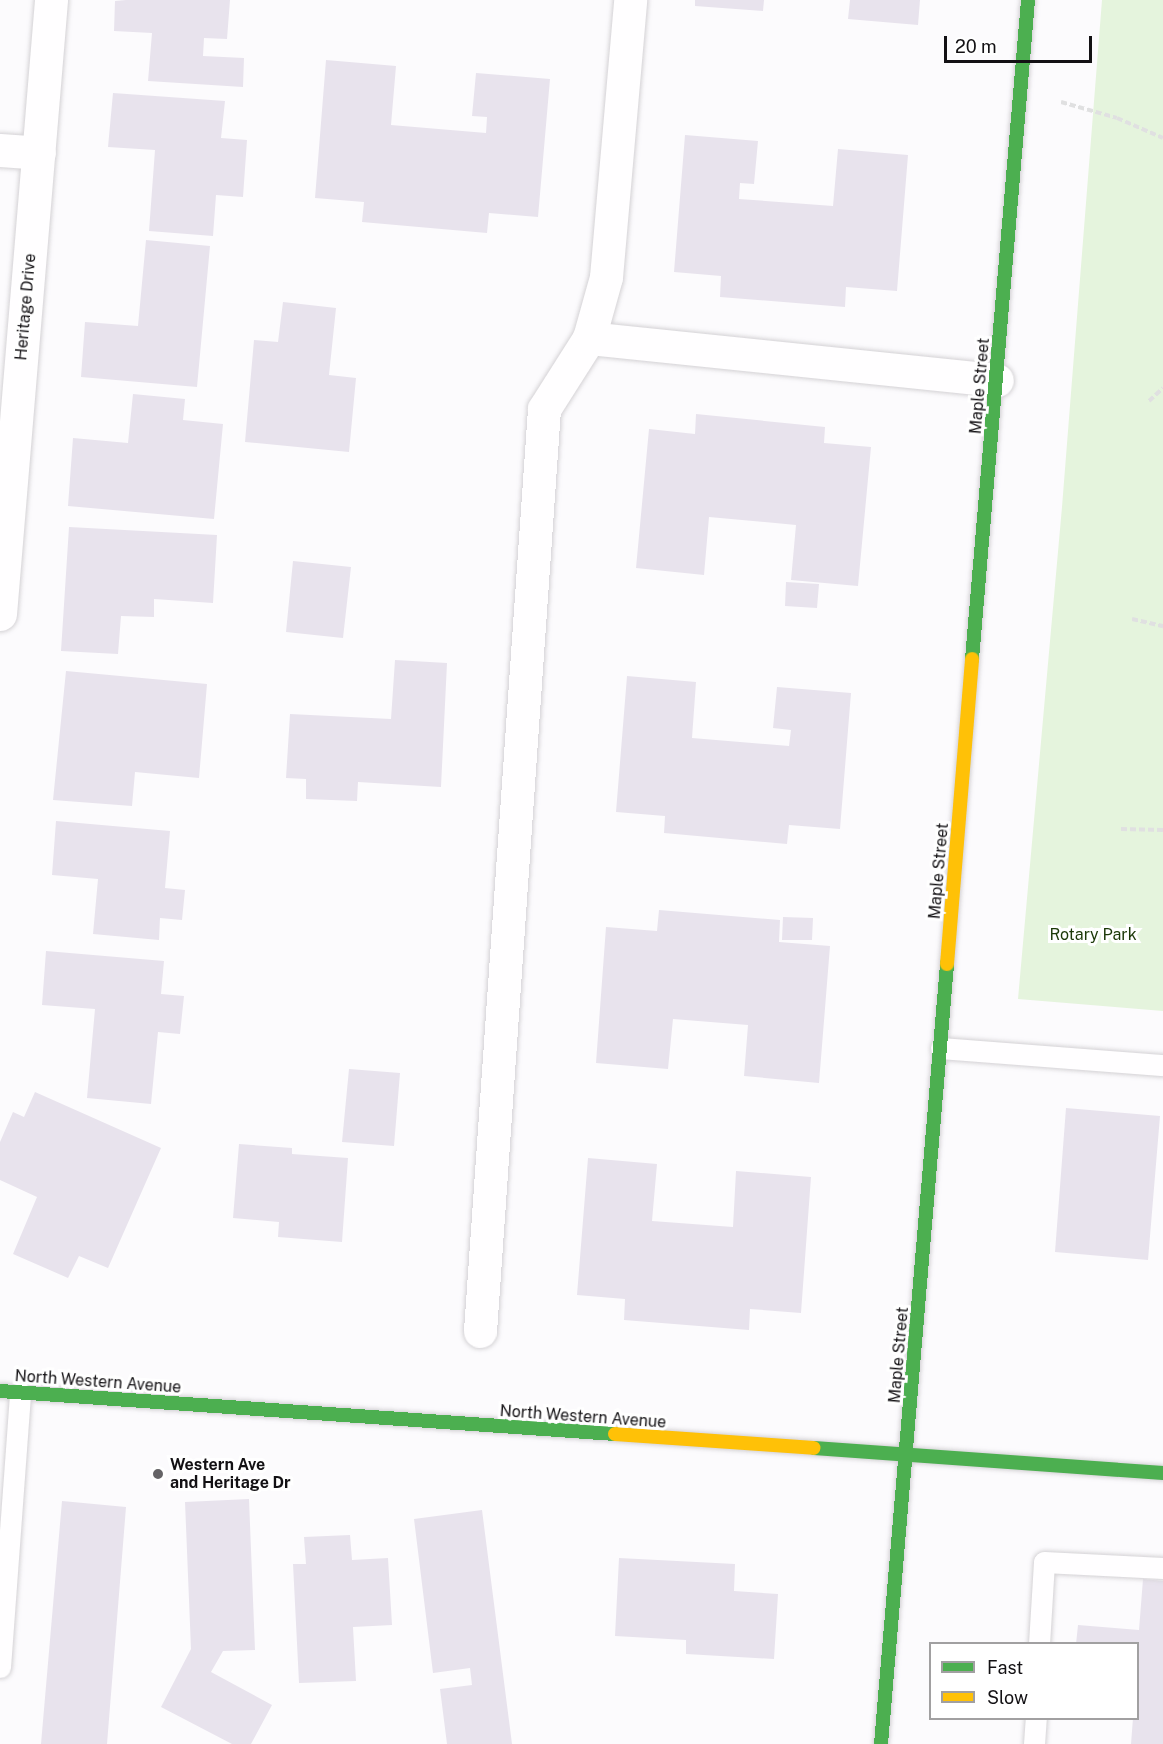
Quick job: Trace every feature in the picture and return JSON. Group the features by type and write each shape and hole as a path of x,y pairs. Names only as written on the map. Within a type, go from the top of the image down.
{"street":[{"name":"Heritage Drive","path":"0,614 3,534 51,0"},
{"path":"480,1331 544,409 589,338 606,277 630,0"},
{"name":"Maple Street","path":"881,1744 1028,0"},
{"path":"0,150 39,153"},
{"path":"589,338 997,380"},
{"name":"North Western Avenue","path":"10,1392 1163,1473"}],"lane":[{"path":"941,1048 1163,1065"},
{"path":"0,1667 10,1392"},
{"path":"1040,1642 1044,1562 1163,1568"},
{"path":"1034,1744 1036,1720"}],"path":[{"path":"1020,90 1117,118 1163,138"},
{"path":"1149,401 1163,388"},
{"path":"1132,619 1163,626"},
{"path":"1121,829 1163,830"}],"green space":[{"name":"Rotary Park","path":"1102,0 1163,0 1163,1011 1018,999 1062,507"}],"building":[{"path":"230,0 227,39 204,38 203,56 244,58 243,87 148,81 152,33 114,31 115,1"},
{"path":"695,0 764,0 763,11 695,6"},
{"path":"850,0 920,0 918,25 848,19"},
{"path":"326,60 396,66 391,125 486,133 487,117 472,116 476,73 550,79 538,217 489,213 487,233 362,222 364,202 315,198"},
{"path":"113,93 225,101 221,138 247,140 243,197 216,195 213,236 149,231 155,150 108,147"},
{"path":"685,135 758,141 754,184 740,183 739,199 833,206 838,149 908,155 897,291 846,287 845,307 720,297 721,276 674,272"},
{"path":"146,240 210,246 197,387 81,377 85,322 138,326"},
{"path":"283,302 336,308 329,375 356,378 349,452 245,442 254,340 278,342"},
{"path":"133,394 185,399 183,420 223,424 214,519 68,506 73,438 128,443"},
{"path":"696,414 825,427 824,443 871,447 858,586 791,580 796,525 709,517 704,575 636,568 649,429 695,434"},
{"path":"69,527 217,535 213,603 154,599 154,617 121,616 118,654 61,651"},
{"path":"293,561 351,567 343,638 286,632"},
{"path":"786,582 819,584 817,608 785,606"},
{"path":"395,660 447,663 441,787 358,782 357,801 306,799 306,779 286,778 290,714 391,719"},
{"path":"66,671 207,684 199,778 135,772 132,806 53,800"},
{"path":"627,676 696,682 692,738 789,746 791,730 773,728 777,687 851,693 840,829 789,825 787,844 664,833 665,816 616,812"},
{"path":"56,821 170,831 165,888 185,890 182,920 160,918 159,940 93,934 98,879 52,875"},
{"path":"659,910 780,920 779,942 830,946 819,1083 744,1076 748,1025 673,1019 668,1069 596,1063 606,927 657,931"},
{"path":"783,917 813,918 812,940 782,940"},
{"path":"46,951 164,961 161,994 184,996 180,1034 158,1032 151,1104 87,1098 95,1009 42,1005"},
{"path":"349,1069 400,1073 394,1146 342,1142"},
{"path":"35,1092 161,1148 108,1268 79,1256 68,1278 13,1254 37,1197 0,1180 0,1142 13,1112 24,1117"},
{"path":"1066,1108 1160,1116 1148,1260 1055,1252"},
{"path":"239,1144 292,1148 292,1154 348,1158 342,1242 278,1237 279,1222 233,1218"},
{"path":"588,1158 657,1164 652,1221 733,1227 736,1171 811,1177 801,1313 750,1309 749,1330 624,1320 625,1299 577,1295"},
{"path":"249,1499 255,1650 223,1651 211,1672 272,1705 251,1744 232,1744 161,1707 191,1649 185,1502"},
{"path":"62,1501 126,1507 107,1744 41,1744"},
{"path":"482,1510 512,1744 447,1744 440,1689 472,1685 470,1668 433,1673 414,1519"},
{"path":"350,1535 352,1560 388,1558 392,1625 353,1627 356,1681 299,1683 293,1564 306,1564 304,1537"},
{"path":"619,1558 735,1564 734,1591 778,1594 774,1659 686,1654 686,1640 615,1636"},
{"path":"1143,1579 1163,1581 1163,1744 1131,1744 1133,1720 1139,1720 1139,1642 1076,1642 1078,1625 1139,1630"}],"traffic: fast":[{"path":"972,659 1028,0"},
{"path":"881,1744 947,964"},
{"path":"0,1391 615,1434"},
{"path":"814,1448 1163,1473"}],"traffic: slow":[{"path":"947,964 972,659"},
{"path":"615,1434 814,1448"}],"place":[{"name":"Western Ave and Heritage Dr","path":"158,1474"}]}
